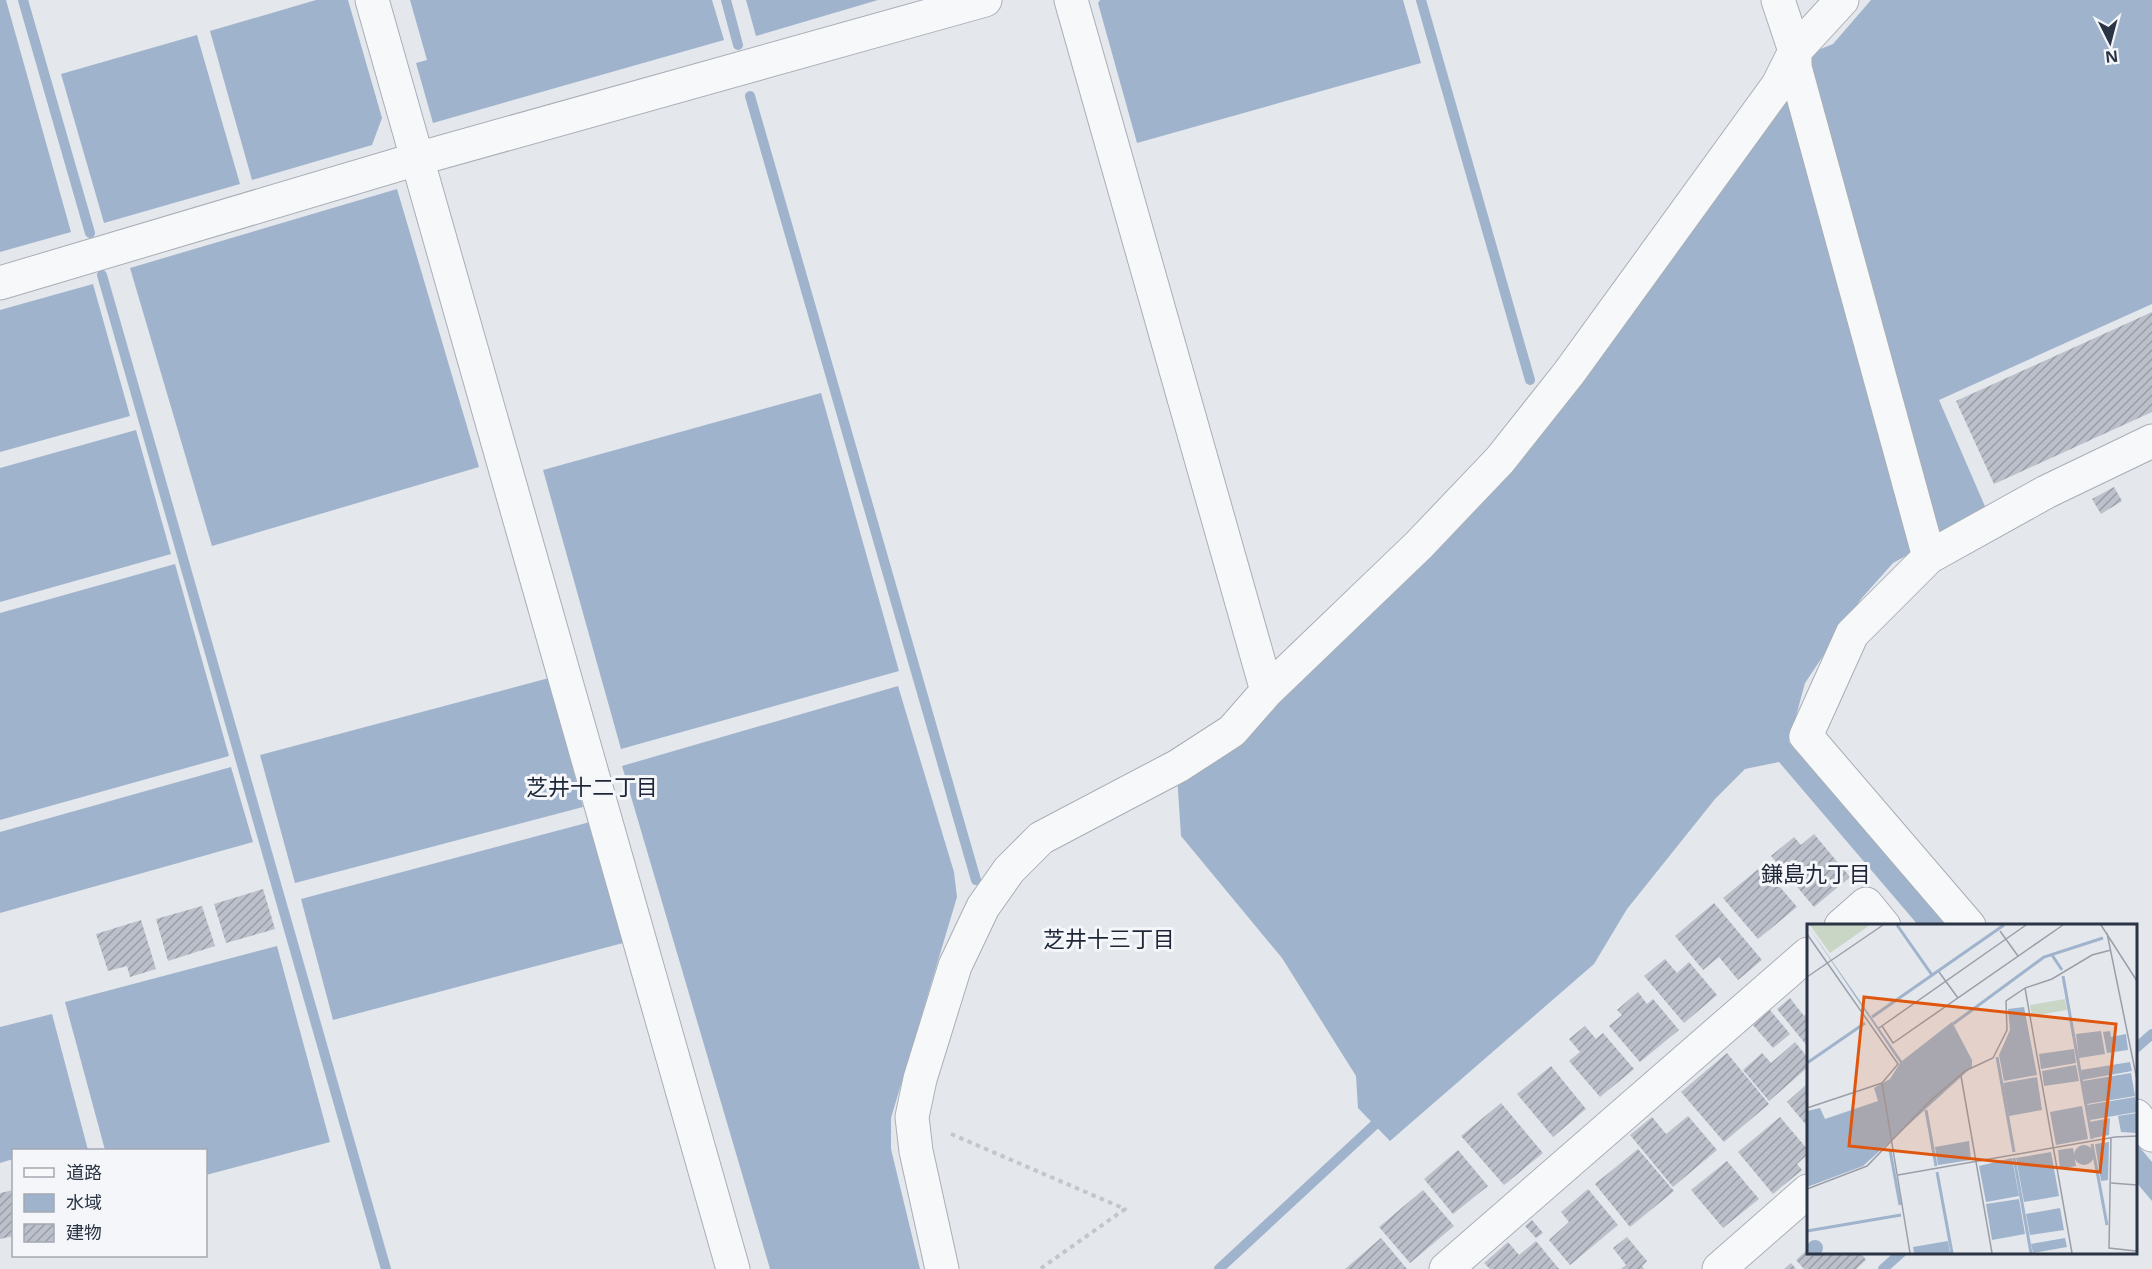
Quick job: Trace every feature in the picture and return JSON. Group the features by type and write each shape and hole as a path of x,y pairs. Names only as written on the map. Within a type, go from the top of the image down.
{"street":[{"path":"372,0 733,1269"},
{"path":"0,283 417,159 985,0"},
{"path":"1071,0 1267,691"},
{"path":"1779,0 1928,552"},
{"path":"942,1269 916,1151 912,1117 920,1079 955,966 983,907 1009,870 1041,838 1178,766 1232,731 1267,691 1419,545 1500,460 1569,373 1795,59 1842,0"},
{"path":"1967,924 1806,736 1852,634 1928,552 2152,441"},
{"path":"1843,924 1866,904 1882,924"},
{"path":"1446,1269 1807,956"},
{"path":"2137,1117 2152,1135"},
{"path":"1719,1269 1807,1193"}],"path":[{"path":"912,1117 1125,1209 1040,1269"}],"water":[{"path":"0,0 6,0 71,232 0,252"},
{"path":"316,0 348,0 382,118 372,145 252,180 210,31"},
{"path":"410,0 712,0 724,40 433,123 416,63 427,60"},
{"path":"746,0 878,0 756,36"},
{"path":"1100,0 1403,0 1421,63 1137,143 1098,3"},
{"path":"1871,0 2152,0 2152,304 1939,400 1987,511 1893,563 1861,599 1805,683 1789,742 1947,924 1917,924 1779,762 1745,769 1715,799 1627,909 1594,964 1390,1141 1358,1108 1356,1076 1282,958 1181,836 1177,775 1510,465 1813,52 1833,44"},
{"path":"197,35 240,184 104,223 61,74"},
{"path":"397,189 479,467 212,546 130,268"},
{"path":"93,284 130,416 0,452 0,310"},
{"path":"821,393 899,671 621,749 543,470"},
{"path":"136,430 171,554 0,602 0,468"},
{"path":"175,564 229,756 0,820 0,613"},
{"path":"549,678 583,807 295,883 260,755"},
{"path":"898,686 954,872 957,897 891,1118 891,1149 920,1269 770,1269 622,766"},
{"path":"231,767 253,842 0,913 0,832"},
{"path":"590,822 623,943 333,1020 301,899"},
{"path":"277,946 330,1142 207,1175 207,1149 105,1149 65,1002"},
{"path":"52,1014 88,1149 12,1149 12,1159 0,1163 0,1027"},
{"path":"2137,1144 2152,1162 2152,1201 2137,1183"}],"building":[{"path":"2152,312 2152,412 1994,484 1956,401"},
{"path":"2114,487 2122,501 2101,514 2092,499"},
{"path":"1814,834 1850,877 1814,907 1771,856 1794,837 1801,845"},
{"path":"1762,866 1797,907 1758,939 1723,898"},
{"path":"263,889 275,929 226,943 214,904"},
{"path":"1714,903 1762,960 1738,980 1719,957 1703,970 1675,936"},
{"path":"202,906 215,946 168,961 156,919"},
{"path":"141,920 156,969 130,977 127,966 108,971 96,934"},
{"path":"1665,959 1677,973 1689,962 1717,995 1684,1023 1644,976"},
{"path":"1638,992 1647,1004 1653,999 1679,1030 1640,1062 1609,1026 1622,1015 1617,1010"},
{"path":"1790,998 1804,1016 1807,1013 1807,1046 1777,1009"},
{"path":"1770,1010 1790,1034 1773,1048 1753,1025"},
{"path":"1585,1026 1596,1039 1603,1033 1634,1069 1600,1097 1569,1061 1580,1052 1569,1039"},
{"path":"1795,1042 1807,1057 1807,1068 1769,1101 1743,1070 1762,1053 1771,1063"},
{"path":"1727,1053 1769,1104 1724,1142 1681,1092"},
{"path":"1551,1066 1586,1109 1553,1137 1517,1094"},
{"path":"1807,1084 1807,1126 1787,1102"},
{"path":"1501,1103 1543,1153 1504,1185 1461,1136"},
{"path":"1688,1116 1717,1150 1673,1187 1630,1135 1652,1117 1666,1134"},
{"path":"1780,1117 1807,1149 1807,1155 1797,1164 1802,1170 1773,1194 1738,1152"},
{"path":"1638,1149 1674,1191 1630,1227 1595,1184"},
{"path":"1458,1150 1488,1186 1453,1214 1424,1179"},
{"path":"1727,1161 1759,1199 1723,1228 1691,1190"},
{"path":"1588,1189 1618,1225 1570,1265 1549,1240 1569,1222 1561,1212"},
{"path":"12,1190 12,1236 0,1239 0,1193"},
{"path":"1423,1190 1454,1226 1410,1263 1379,1227"},
{"path":"1532,1220 1543,1233 1536,1238 1525,1226"},
{"path":"1627,1237 1647,1261 1642,1266 1644,1269 1621,1269 1626,1265 1613,1248"},
{"path":"1381,1238 1407,1269 1345,1269"},
{"path":"1536,1241 1559,1269 1490,1269 1484,1263 1508,1242 1519,1255"},
{"path":"1807,1250 1807,1254 1862,1254 1866,1260 1856,1269 1804,1269 1796,1260"},
{"path":"1791,1263 1796,1269 1784,1269"}],"waterway":[{"path":"23,0 90,233"},
{"path":"726,0 738,45"},
{"path":"1421,0 1530,380"},
{"path":"750,96 976,880"},
{"path":"102,275 386,1269"},
{"path":"2137,1047 2152,1034"},
{"path":"1219,1269 1383,1117"},
{"path":"1883,1269 1900,1254"}],"district":[{"name":"芝井十二丁目","path":"592,786"},
{"name":"鎌島九丁目","path":"1816,873"},
{"name":"芝井十三丁目","path":"1109,938"}]}
